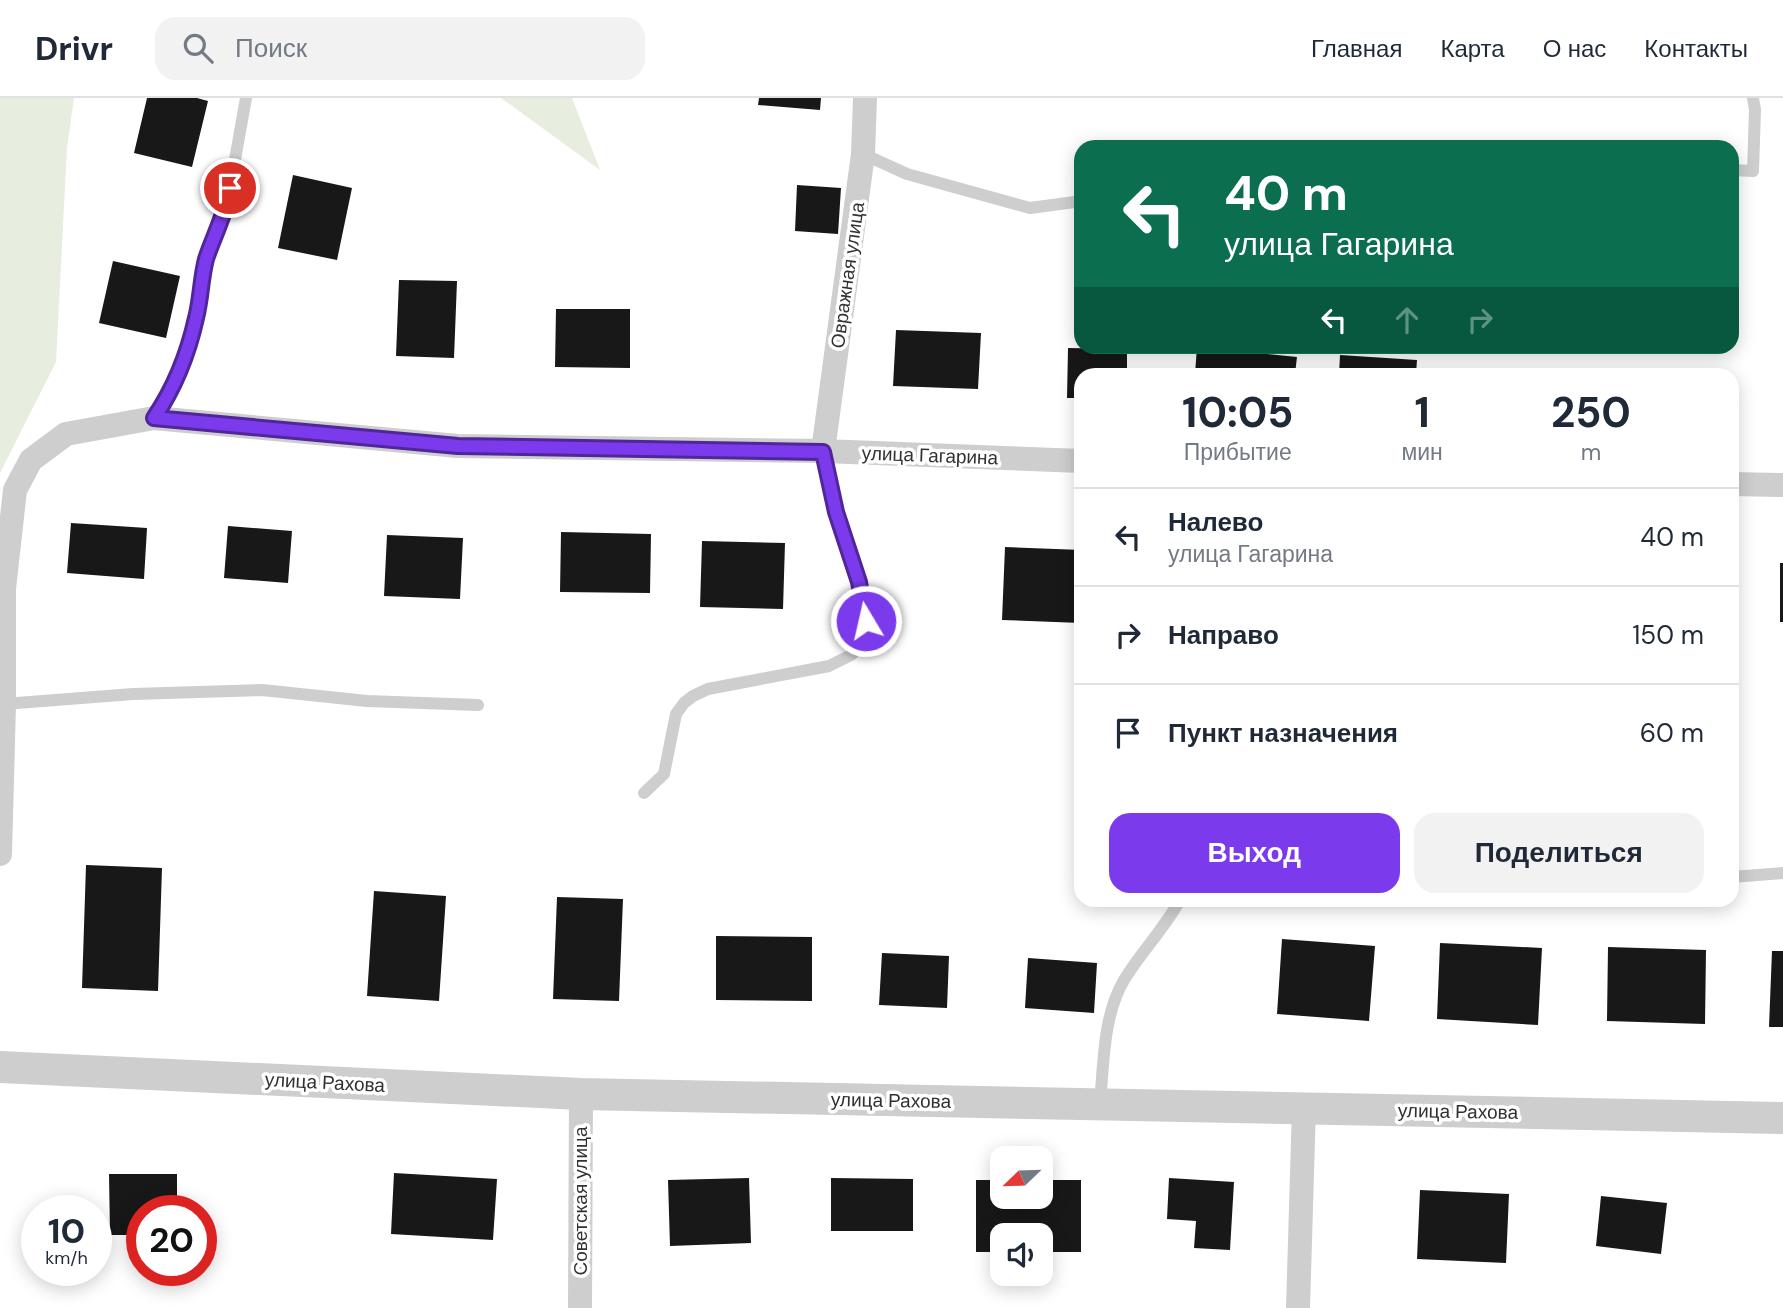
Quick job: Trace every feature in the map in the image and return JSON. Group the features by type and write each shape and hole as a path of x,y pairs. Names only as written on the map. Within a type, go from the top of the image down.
{"street":[{"name":"Овражная улица","path":"823,452 863,154 866,98"},
{"name":"улица Гагарина","path":"4,704 4,589 15,491 32,460 66,434 154,418 458,446 823,452 1074,461"},
{"path":"1739,484 1783,485"},
{"path":"0,854 4,704"},
{"name":"улица Рахова","path":"0,1067 581,1094 1783,1118"},
{"name":"Советская улица","path":"580,1308 581,1094"},
{"path":"1298,1308 1304,1107"}],"lane":[{"path":"154,418 170,395 197,318 206,261 226,210 246,98"},
{"path":"1739,170 1753,171 1753,98"},
{"path":"863,154 907,174 1030,208 1074,202"},
{"path":"644,793 664,774 676,714 693,695 708,689 829,666 851,655 864,643 866,621 859,582 836,512 823,452"},
{"path":"4,704 133,694 262,690 368,701 478,705"},
{"path":"1739,876 1783,873"},
{"path":"1100,1104 1109,1019 1123,981 1176,907"}],"green space":[{"path":"0,98 74,98 67,148 56,362 0,473"},
{"path":"501,98 572,98 600,170"}],"building":[{"path":"147,98 197,98 208,101 192,167 134,153"},
{"path":"759,98 821,98 820,110 758,105"},
{"path":"293,175 352,188 337,260 278,248"},
{"path":"797,185 841,188 838,234 795,231"},
{"path":"113,261 180,276 166,338 99,323"},
{"path":"399,280 457,281 454,358 396,356"},
{"path":"556,309 630,309 630,368 555,367"},
{"path":"896,330 981,333 978,389 893,386"},
{"path":"1068,348 1074,348 1074,354 1127,354 1127,368 1074,368 1074,398 1067,398"},
{"path":"1196,354 1267,354 1297,357 1296,368 1195,368"},
{"path":"1340,355 1417,360 1416,368 1339,368"},
{"path":"71,523 147,528 144,579 67,573"},
{"path":"228,526 292,531 288,583 224,578"},
{"path":"561,532 651,534 650,593 560,592"},
{"path":"387,535 463,538 460,599 384,596"},
{"path":"702,541 785,543 783,609 700,607"},
{"path":"1005,547 1074,550 1074,623 1002,620"},
{"path":"1780,563 1783,563 1783,622 1780,622"},
{"path":"86,865 162,868 158,991 82,988"},
{"path":"374,891 446,896 439,1001 367,996"},
{"path":"557,897 623,899 619,1001 553,999"},
{"path":"716,936 812,937 812,1001 716,1000"},
{"path":"1282,939 1375,946 1369,1021 1277,1014"},
{"path":"1440,943 1542,948 1538,1025 1437,1019"},
{"path":"1608,947 1706,950 1705,1024 1607,1021"},
{"path":"1772,951 1783,951 1783,1027 1769,1027"},
{"path":"882,953 949,956 947,1008 879,1005"},
{"path":"1028,958 1097,963 1094,1013 1025,1008"},
{"path":"394,1173 497,1179 493,1240 391,1234"},
{"path":"109,1174 177,1174 177,1195 126,1195 126,1235 112,1235 112,1195 109,1195"},
{"path":"749,1178 751,1243 670,1246 668,1180"},
{"path":"831,1178 913,1179 913,1231 831,1231"},
{"path":"1169,1178 1234,1182 1230,1250 1194,1248 1196,1221 1167,1219"},
{"path":"976,1180 990,1180 990,1209 1054,1209 1054,1180 1081,1180 1081,1252 1053,1252 1053,1223 990,1223 990,1252 976,1252"},
{"path":"1420,1190 1509,1194 1506,1263 1417,1259"},
{"path":"1601,1196 1667,1203 1661,1254 1596,1246"}],"route":[{"path":"230,188 226,210 206,261 197,318 184,361 170,395 154,418 458,446 823,452 836,512 859,582 866,621"}]}
